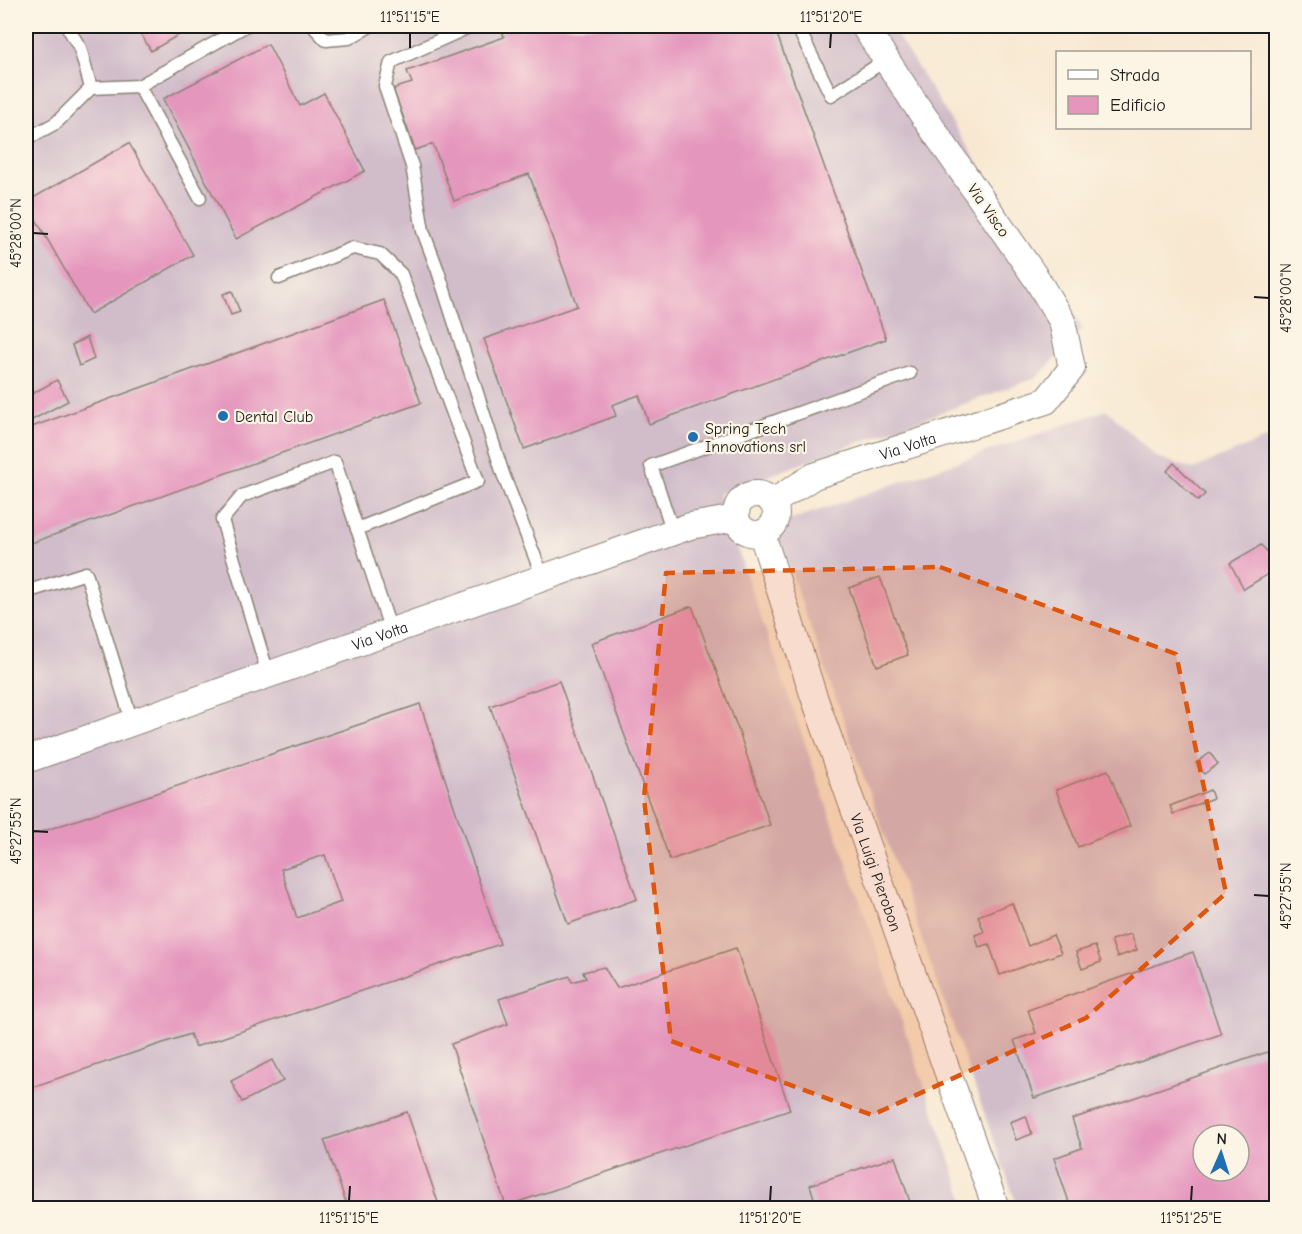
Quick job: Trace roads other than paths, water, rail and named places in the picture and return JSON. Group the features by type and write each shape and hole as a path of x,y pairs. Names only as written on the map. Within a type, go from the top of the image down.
{"street":[{"name":"Via Visco","path":"864,26 1036,278 1062,321 1072,368 1046,401"},
{"name":"Via Volta","path":"774,502 814,476 1046,401"},
{"path":"752,494 768,497 774,502 776,521 768,531 754,534 739,526 736,509 745,496 752,494"},
{"name":"Via Volta","path":"26,760 690,526 736,518"},
{"name":"Via Luigi Pierobon","path":"762,534 813,694 996,1209"}],"lane":[{"path":"67,26 80,48 91,88"},
{"path":"26,139 56,123 91,88 139,86 245,26"},
{"path":"313,26 327,40 349,38 370,26"},
{"path":"471,26 390,62 385,86 412,166 423,231 442,282 504,474 543,578"},
{"path":"797,26 831,94 886,60"},
{"path":"139,86 200,198"},
{"path":"279,278 353,248 380,254 401,274 478,481 357,529"},
{"path":"673,532 651,466 910,373"},
{"path":"268,674 222,520 242,496 335,462 391,631"},
{"path":"26,592 86,573 132,722"}],"place":[{"name":"Dental Club","path":"223,416"},
{"name":"Spring Tech Innovations srl","path":"693,437"}]}
